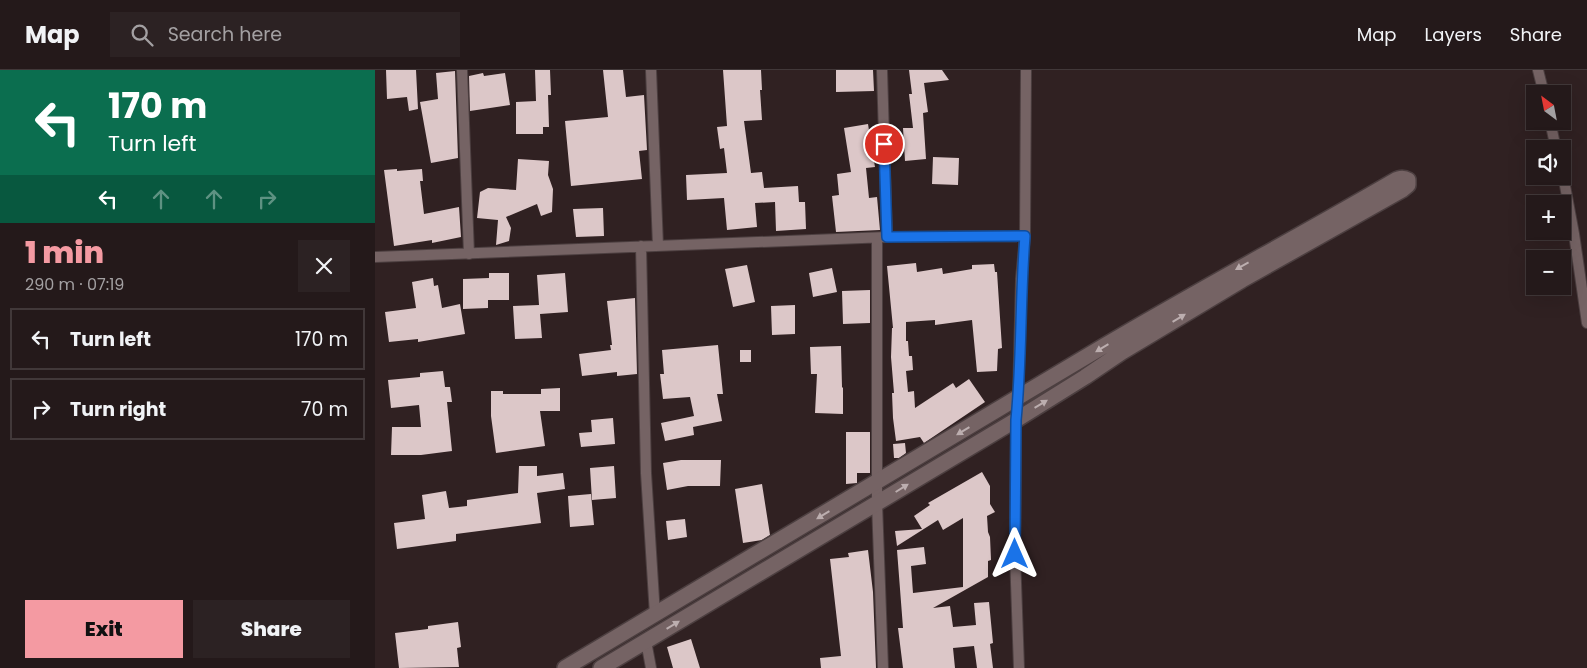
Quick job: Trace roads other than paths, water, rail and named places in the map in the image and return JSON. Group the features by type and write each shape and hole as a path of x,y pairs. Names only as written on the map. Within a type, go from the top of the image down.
{"street":[{"path":"463,70 469,254"},
{"path":"651,70 658,246"},
{"path":"882,70 882,238 877,503 883,668"},
{"path":"1019,668 1015,544 1016,420 1021,278 1025,236 1027,70"},
{"path":"1538,70 1542,85"},
{"path":"565,668 1137,327 1393,181 1399,178 1408,180 1408,185 1402,190 1241,280 1122,352 1016,420 601,668"},
{"path":"1565,185 1587,323"},
{"path":"375,257 882,238 1025,236"},
{"path":"641,246 646,473 655,615"},
{"path":"646,641 651,668"}]}
